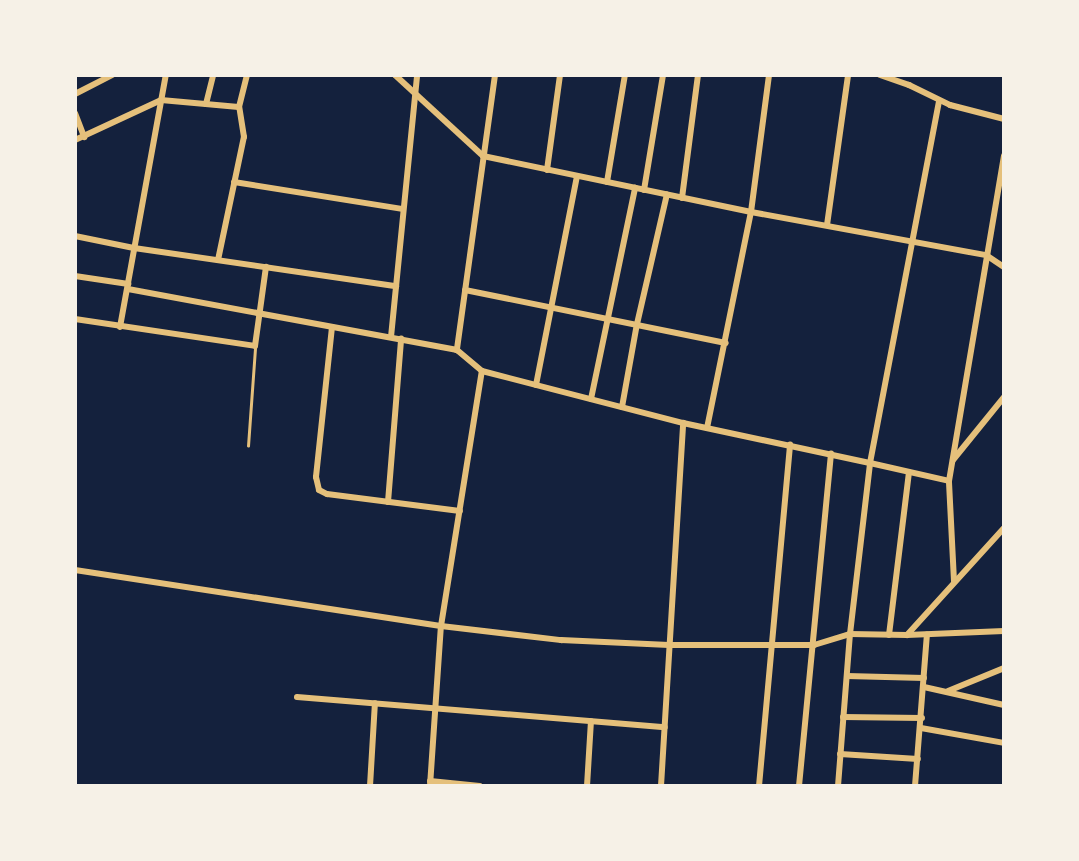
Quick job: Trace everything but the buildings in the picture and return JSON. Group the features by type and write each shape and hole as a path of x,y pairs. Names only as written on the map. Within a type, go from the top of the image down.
{"street":[{"path":"75,94 112,75"},
{"path":"120,327 166,75"},
{"path":"206,104 213,75"},
{"path":"218,260 244,129 239,107 247,75"},
{"path":"395,75 483,156 751,212 911,239 986,255 1004,267"},
{"path":"391,337 417,75"},
{"path":"457,350 495,75"},
{"path":"547,170 560,75"},
{"path":"607,182 625,75"},
{"path":"644,190 663,75"},
{"path":"682,198 698,75"},
{"path":"707,428 751,212 769,75"},
{"path":"827,225 848,75"},
{"path":"880,75 908,85 939,101 1004,119"},
{"path":"75,140 162,100 239,107"},
{"path":"838,786 850,634 870,463 939,101"},
{"path":"75,113 85,137"},
{"path":"954,581 949,481 1004,156"},
{"path":"536,385 577,176"},
{"path":"234,182 402,209"},
{"path":"591,399 635,188"},
{"path":"622,407 637,324 667,194"},
{"path":"75,236 134,248 396,286"},
{"path":"75,319 255,346 266,267"},
{"path":"75,276 457,350 482,371 683,423 790,444 949,481"},
{"path":"465,290 726,344"},
{"path":"332,327 317,484 327,494 460,511"},
{"path":"388,502 401,339"},
{"path":"480,786 430,783 441,626 482,371"},
{"path":"952,462 1004,397"},
{"path":"662,786 683,423"},
{"path":"759,786 790,444"},
{"path":"799,786 831,454"},
{"path":"889,635 909,472"},
{"path":"907,635 1004,528"},
{"path":"75,570 441,626 561,640 669,645 814,645 850,634 907,635 1004,631"},
{"path":"915,786 927,634"},
{"path":"946,692 1004,668"},
{"path":"846,676 925,678"},
{"path":"924,687 1004,705"},
{"path":"297,697 665,727"},
{"path":"370,786 375,704"},
{"path":"843,717 922,718"},
{"path":"587,786 591,721"},
{"path":"921,728 1004,743"},
{"path":"840,754 918,760"}],"lane":[{"path":"248,446 255,346"}]}
